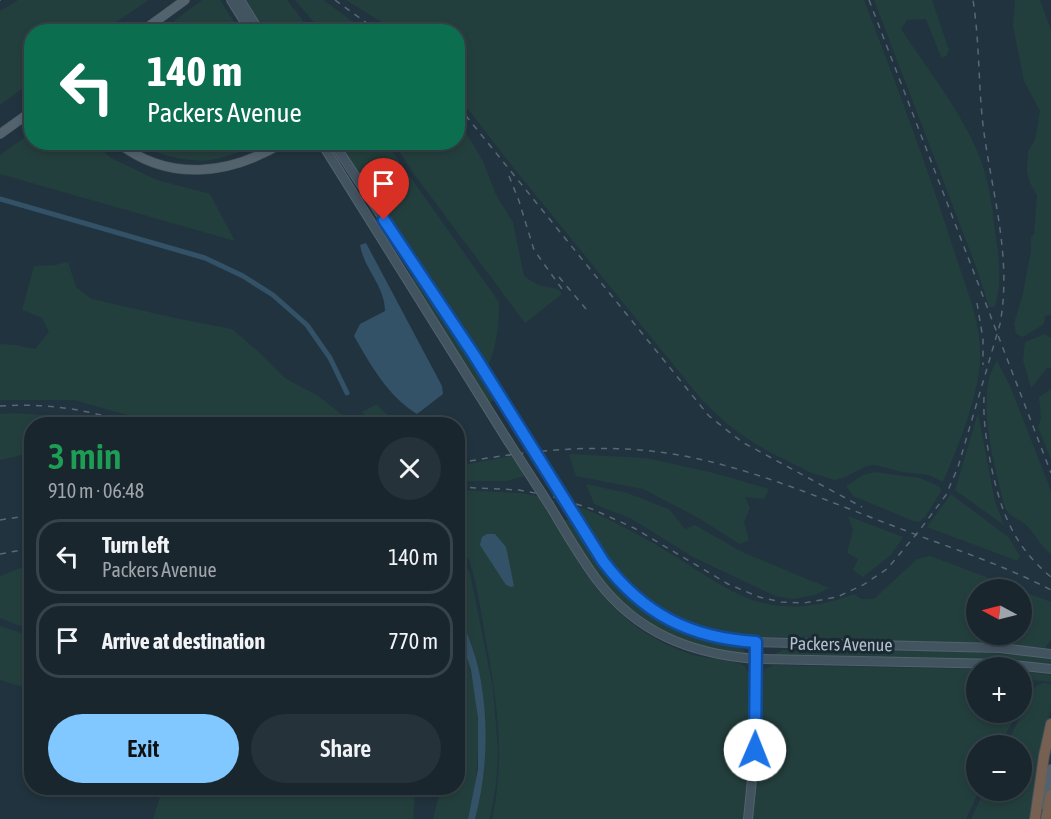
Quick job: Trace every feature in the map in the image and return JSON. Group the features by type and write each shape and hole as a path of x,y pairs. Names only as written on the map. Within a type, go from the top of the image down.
{"highway":[{"path":"1040,819 1044,756 1051,723"},
{"path":"1040,819 1051,795"}],"main road":[{"path":"152,24 185,0"},
{"path":"231,0 246,24"},
{"path":"240,0 255,24"},
{"path":"0,134 24,117"},
{"path":"130,150 148,161 180,169 199,170 232,166 249,161 269,150"},
{"name":"Packers Avenue","path":"326,150 597,580 623,608 642,623 688,647 722,656 756,659 1004,664 1051,669"},
{"name":"Packers Avenue","path":"338,150 474,355 603,561 618,580 650,608 695,632 726,639 756,642 1000,648 1051,654"},
{"path":"748,819 755,750 756,642"},
{"path":"1040,819 1051,748"},
{"path":"1040,819 1051,769"}],"green space":[{"path":"18,0 149,0 113,24 24,24 24,87 0,105 0,11"},
{"path":"202,0 220,0 235,24 170,24"},
{"path":"244,0 287,0 306,24 262,24"},
{"path":"295,0 323,0 356,24 315,24"},
{"path":"346,0 864,0 934,190 976,320 980,360 975,390 961,438 943,482 929,475 902,472 875,465 867,466 835,480 812,473 766,450 726,423 702,400 465,105 465,24 385,24"},
{"path":"874,0 932,0 949,50 946,56 941,57 926,19 907,20 901,29 964,124 983,167 988,185 999,259 999,288 995,307 989,307 977,269"},
{"path":"1015,0 1040,0 1051,30 1051,316 1045,316 1044,324 1023,337 1016,334 1014,323 1022,298 1031,251 1031,237 1034,234 1037,195 1027,172 1028,151 1035,140 1040,111 1024,81 1013,26"},
{"path":"465,131 483,161 496,195 513,222 524,276 538,285 558,289 562,294 525,323 398,150 465,150"},
{"path":"24,138 24,150 102,150 111,158 157,180 210,194 235,241 0,174 0,155"},
{"path":"149,150 246,150 202,161"},
{"path":"342,150 391,150 499,302 495,344 487,367 395,233"},
{"path":"68,262 76,287 92,299 232,329 286,379 317,395 348,417 132,417 74,400 0,400 0,344 35,349 49,332 42,318 22,310 34,266"},
{"path":"417,275 496,398 490,403 411,278"},
{"path":"1045,334 1051,338 1051,368 1047,368 1031,388 1023,360 1025,342"},
{"path":"997,361 1010,386 1051,491 1051,554 1028,527 1005,508 992,454 987,412 990,376"},
{"path":"1051,389 1051,460 1038,427 1041,418 1039,397"},
{"path":"377,404 391,417 366,417 362,412"},
{"path":"978,413 995,502 1004,525 955,490"},
{"path":"0,414 59,417 24,417 24,455 0,460"},
{"path":"569,454 646,458 714,473 769,489 764,499 745,497 750,508 744,522 749,540 740,544 695,516 643,489 576,476"},
{"path":"512,456 525,476 506,481 465,481 465,465"},
{"path":"874,472 920,478 940,487 941,491 925,517 919,522 913,521 853,496 846,486 863,475"},
{"path":"586,484 627,493 669,509 685,529 695,525 742,552 829,588 815,595 794,599 775,596 693,557 632,519 594,504"},
{"path":"465,490 538,496 598,589 614,608 634,625 658,640 687,653 731,661 745,666 750,677 752,692 748,785 743,819 492,819 499,774 498,730 490,663 469,560 465,555"},
{"path":"951,494 1008,537 1020,556 1018,561 927,527"},
{"path":"576,506 641,536 735,593 773,605 814,605 854,594 861,599 874,599 917,559 930,556 992,579 966,579 966,643 753,637 698,626 664,611 634,590 597,542"},
{"path":"848,516 903,537 891,555 863,577 853,570 858,559 847,553 853,530"},
{"path":"573,519 607,571 666,622 689,633 742,649 748,654 728,653 689,643 653,625 636,613 607,586 595,570 564,520"},
{"path":"465,564 470,573 493,688 498,752 496,785 490,819 475,819 484,769 478,667 465,630"},
{"path":"24,567 24,626 0,618 0,576"},
{"path":"1032,595 1051,602 1051,640 1045,648 1003,645 1032,645"},
{"path":"0,626 24,634 24,684 23,687 0,680"},
{"path":"465,650 472,677 478,724 477,772 473,796 468,819 433,819 439,795 465,795"},
{"path":"783,650 979,652 1051,658 1051,665 1032,663 1032,657 966,657 966,660 772,655"},
{"path":"774,665 966,669 966,723 1012,723 1005,735 966,735 966,801 974,801 966,819 752,819 760,753 761,676 765,669"},
{"path":"1032,672 1051,675 1051,682 1032,680"},
{"path":"1043,683 1051,684 1051,709 1031,819 971,819 979,801 1032,801 1032,735 1011,735 1017,723 1032,723 1032,694 1036,686"},
{"path":"158,795 415,795 413,819 153,819 160,797"}],"water":[{"path":"366,243 442,386 443,394 417,414 389,389 354,336 360,324 385,311 382,294 362,254 360,245"},
{"path":"495,534 506,547 514,586 506,585 480,545 482,537"},
{"path":"465,628 482,686 486,743 475,819 468,819 478,769 478,718 471,670 465,652"}],"waterway":[{"path":"0,199 205,258 243,276 273,295 307,325 330,358 347,393"}],"railway":[{"path":"335,0 368,24"},
{"path":"869,0 1051,473"},
{"path":"465,487 519,490 551,496 592,509 634,528 728,584 759,597 781,602 804,603 837,597 863,585 887,569 946,495 958,467 1000,324 1003,300 1003,252 984,133 973,0"},
{"path":"465,115 709,416 742,442 862,507"},
{"path":"509,176 534,250 562,289"},
{"path":"559,277 586,309"},
{"path":"977,303 983,339 983,365"},
{"path":"984,397 988,452 1000,501 1019,542 1051,577"},
{"path":"0,406 33,405 66,408 108,417"},
{"path":"465,462 541,451 596,448 679,455 760,476 813,495 992,563 1051,590"},
{"path":"0,520 24,516"},
{"path":"0,554 24,550"}],"route":[{"path":"384,220 474,355 603,561 618,580 650,608 695,632 713,637 756,642 755,750"}]}
